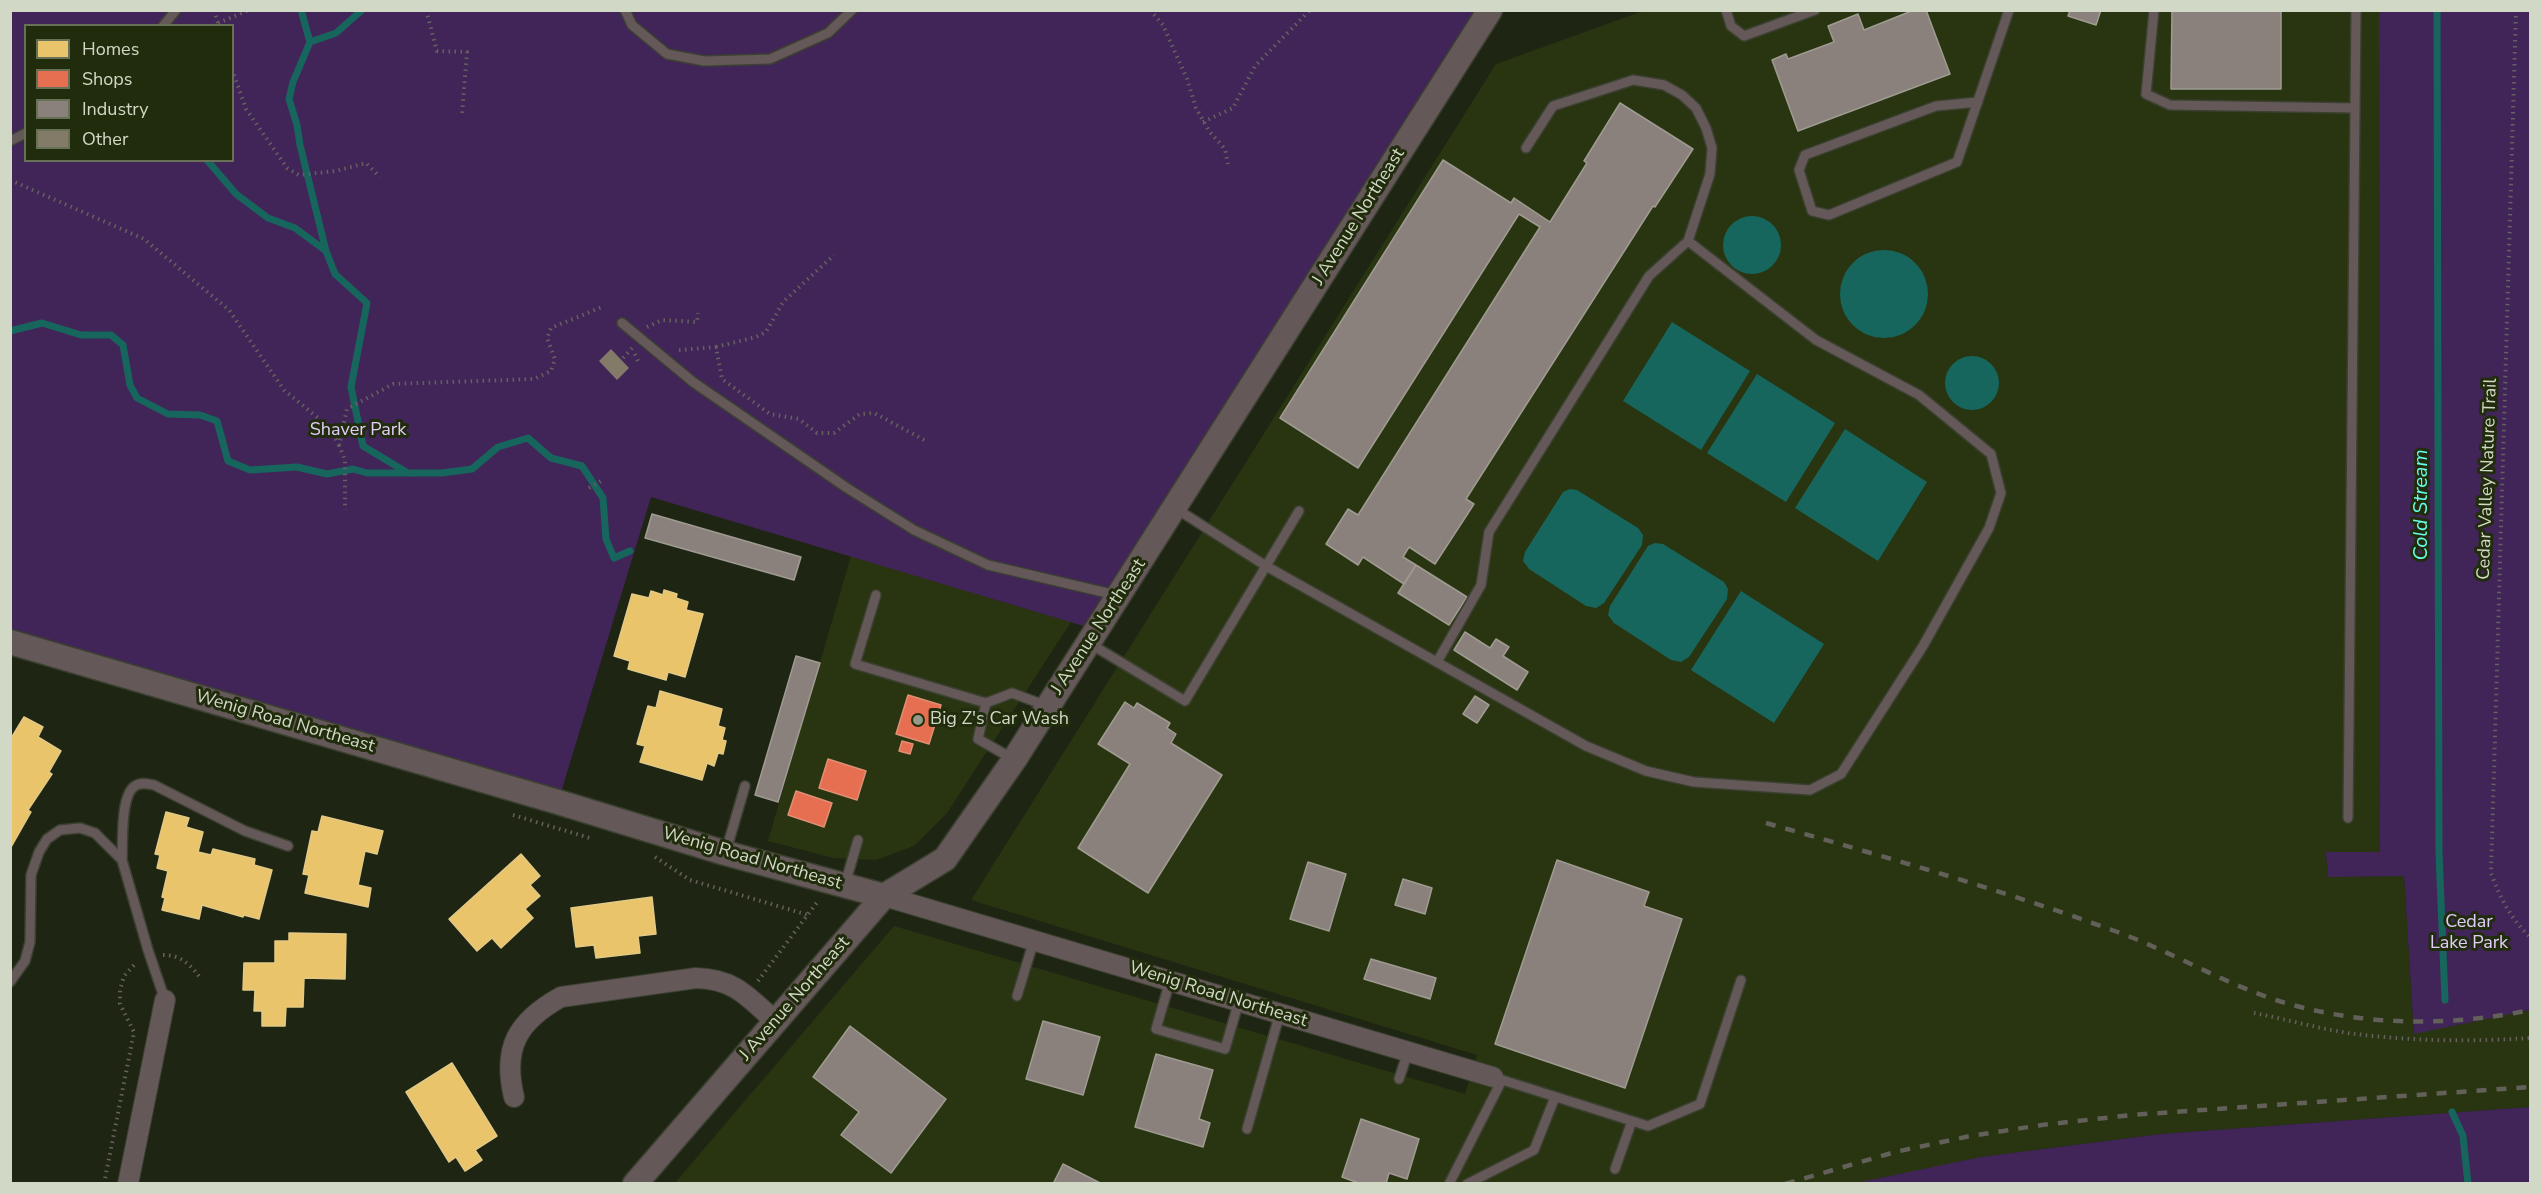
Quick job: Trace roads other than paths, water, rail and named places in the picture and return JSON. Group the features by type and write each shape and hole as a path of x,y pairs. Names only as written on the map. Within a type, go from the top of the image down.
{"street":[{"name":"J Avenue Northeast","path":"634,1184 884,896 945,859 1014,760 1490,10"},
{"name":"Wenig Road Northeast","path":"10,642 725,853 1034,940 1497,1079"},
{"path":"514,1097 510,1079 510,1058 515,1039 526,1021 542,1007 561,997 696,978 713,978 731,984 776,1022"},
{"path":"128,1184 165,1000"}],"lane":[{"path":"165,24 176,10"},
{"path":"624,10 632,25 667,54 704,61 770,59 828,33 852,10"},
{"path":"1726,10 1731,26 1744,36 1815,10"},
{"path":"1978,102 1936,106 1806,155 1798,170 1812,211 1829,214 1958,162 2009,10"},
{"path":"2154,10 2146,94 2170,105 2355,108"},
{"path":"2348,818 2356,10"},
{"path":"1437,662 1481,585 1489,532 1649,276 1688,241 1710,174 1712,148 1706,128 1696,108 1682,95 1664,86 1633,80 1553,106 1526,148"},
{"path":"10,141 24,134"},
{"path":"1175,508 1266,566 1586,746 1646,771 1694,782 1810,790 1841,774 1923,646 1992,519 2001,493 1991,454 1919,394 1816,340 1688,241"},
{"path":"622,323 693,382 847,488 914,530 988,565 1118,596"},
{"path":"1089,643 1185,701 1299,511"},
{"path":"876,595 855,664 986,703 1012,693 1048,706"},
{"path":"986,703 978,740 1014,760"},
{"path":"165,1000 122,860 125,806 135,786 154,785 245,831 288,846"},
{"path":"725,853 745,786"},
{"path":"10,982 25,961 30,942 31,875 39,852 48,839 60,830 88,829 122,860"},
{"path":"844,886 858,840"},
{"path":"1017,996 1034,940"},
{"path":"1449,1184 1497,1079 1648,1126 1701,1104 1741,980"},
{"path":"1170,981 1156,1029 1225,1049 1239,1001"},
{"path":"1247,1129 1280,1013"},
{"path":"1399,1079 1408,1052"},
{"path":"1467,1184 1534,1150 1555,1097"},
{"path":"1615,1169 1632,1121"}],"water":[{"path":"1752,216 1763,218 1776,229 1781,245 1779,256 1768,269 1752,274 1741,272 1728,261 1723,245 1725,234 1736,221"},
{"path":"1884,250 1901,254 1915,263 1924,277 1928,294 1924,311 1915,325 1901,334 1884,338 1867,334 1853,325 1844,311 1840,294 1844,277 1853,263 1867,254"},
{"path":"1672,322 1750,371 1701,450 1623,401"},
{"path":"1967,356 1977,356 1987,360 1995,368 1999,383 1995,398 1987,406 1977,410 1967,410 1957,406 1949,398 1945,388 1945,378 1949,368 1957,360"},
{"path":"1757,374 1835,423 1786,502 1707,453"},
{"path":"1845,429 1927,482 1878,561 1795,508"},
{"path":"1570,489 1577,490 1638,528 1643,535 1642,545 1604,603 1596,608 1586,606 1529,569 1523,561 1525,552 1563,492"},
{"path":"1655,543 1663,544 1724,582 1728,589 1727,599 1689,657 1681,662 1671,660 1614,623 1608,615 1610,606 1648,546"},
{"path":"1741,591 1824,644 1774,723 1691,670"}],"waterway":[{"path":"301,10 310,42 293,82 289,99 326,251"},
{"path":"310,42 336,33 362,10"},
{"name":"Cold Stream","path":"2437,10 2439,853 2445,1000"},
{"path":"209,162 236,194 268,218 295,228 326,251 335,274 367,303 351,387 363,446 408,473"},
{"path":"10,331 42,323 81,335 111,335 123,345 130,385 137,398 168,414 200,415 217,421 228,461 250,470 297,467 327,474 353,469 367,473 442,473 472,469 498,447 528,438 551,458 582,466 603,498 606,539 614,558 630,551"},
{"name":"Cold Stream","path":"2452,1112 2463,1136 2468,1184"}],"railway":[{"path":"1766,823 1940,873 2069,915 2133,938 2258,994 2309,1009 2372,1019 2404,1021 2468,1019 2530,1010"},
{"path":"1785,1184 1895,1152 1970,1136 2042,1125 2131,1115 2530,1087"}],"place":[{"name":"Big Z's Car Wash","path":"918,720"}],"park label":[{"name":"Shaver Park","path":"358,431"},
{"name":"Cedar Lake Park","path":"2469,933"}]}
